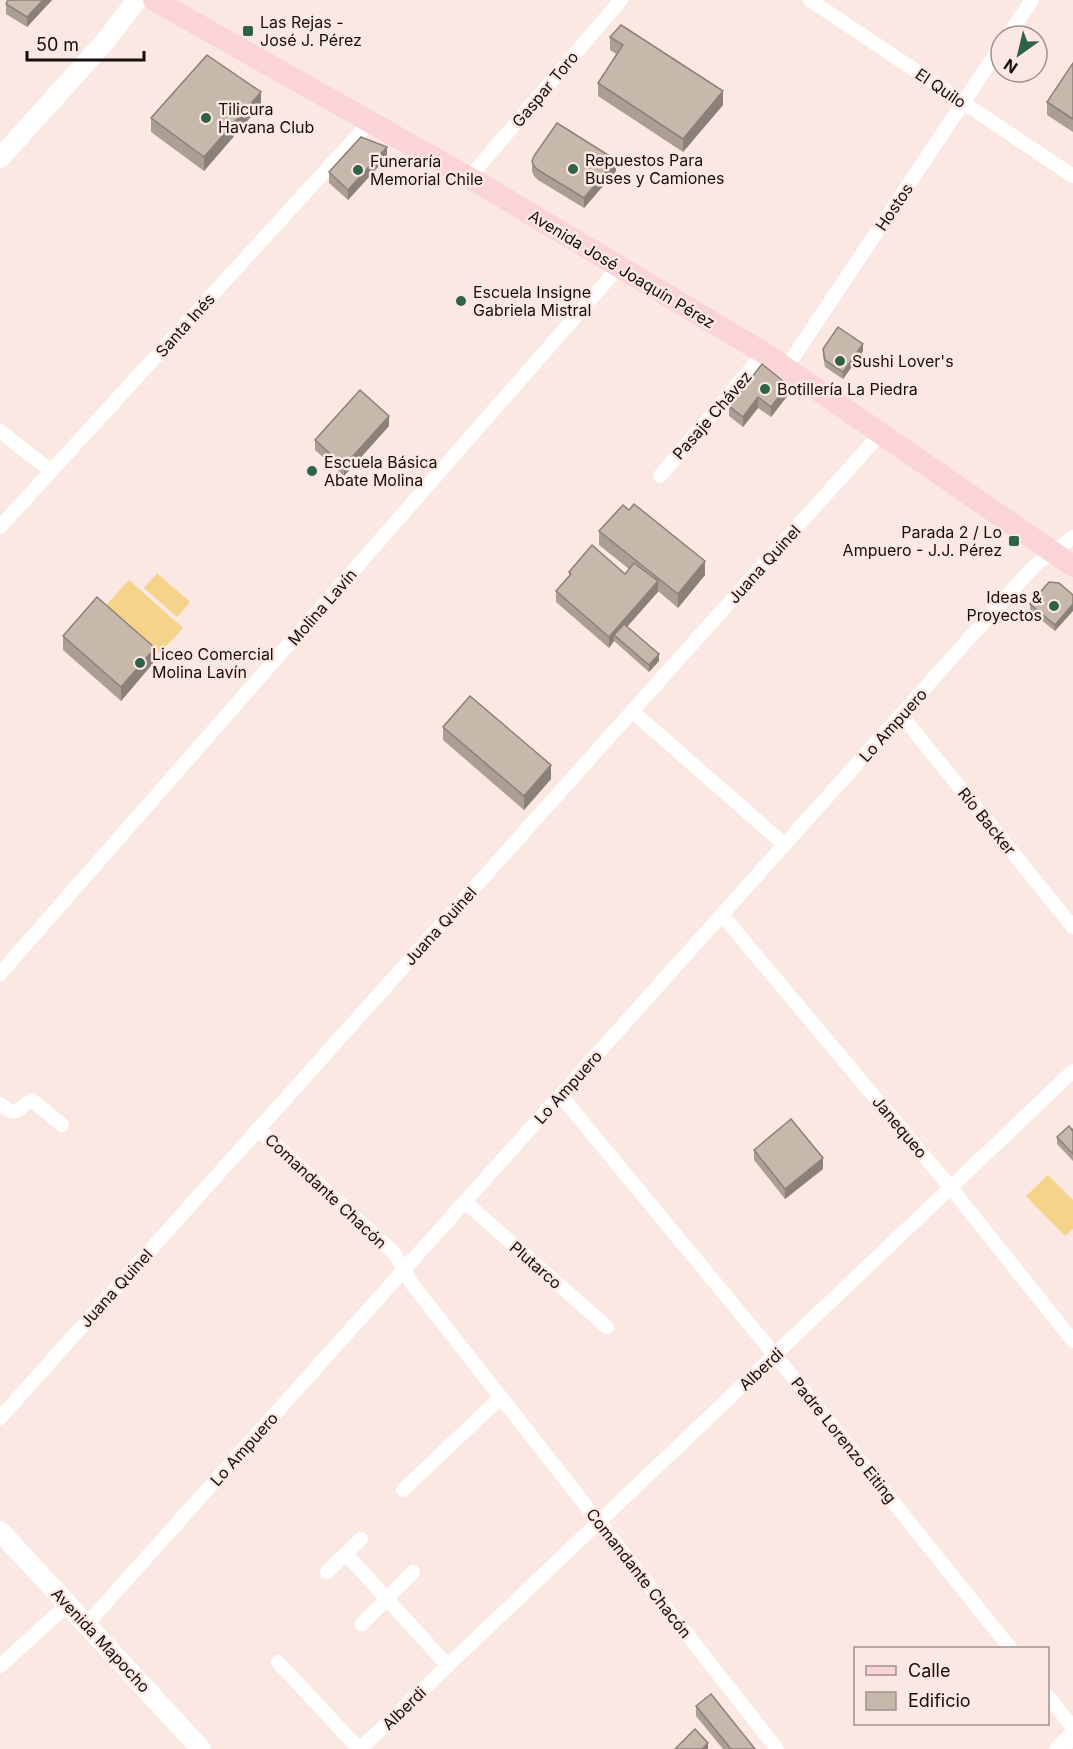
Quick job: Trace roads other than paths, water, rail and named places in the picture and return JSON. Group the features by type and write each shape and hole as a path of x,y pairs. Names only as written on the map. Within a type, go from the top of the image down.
{"main road":[{"path":"0,158 103,44 137,0"},
{"name":"Avenida José Joaquín Pérez","path":"154,0 469,178 764,353 1073,566"},
{"name":"Avenida Mapocho","path":"0,1531 201,1749"}],"street":[{"name":"Gaspar Toro","path":"469,178 621,0"},
{"name":"El Quilo","path":"810,0 1073,176"},
{"path":"1016,24 1032,0"},
{"name":"Hostos","path":"786,368 989,64"},
{"name":"Santa Inés","path":"0,527 370,122"},
{"name":"Molina Lavín","path":"0,974 619,267"},
{"name":"Pasaje Chávez","path":"660,476 764,353"},
{"path":"0,431 51,471"},
{"name":"Juana Quinel","path":"0,1418 880,434"},
{"name":"Lo Ampuero","path":"86,1624 1034,566 1073,537"},
{"path":"632,711 785,845"},
{"name":"Río Backer","path":"901,715 1073,927"},
{"name":"Janequeo","path":"722,915 951,1188 1073,1341"},
{"name":"Alberdi","path":"278,1662 360,1749 1073,1071"},
{"name":"Padre Lorenzo Eiting","path":"561,1096 775,1355 1009,1647"},
{"path":"0,1104 9,1112 14,1112 20,1110 28,1101 32,1101 62,1125"},
{"name":"Comandante Chacón","path":"258,1130 394,1254 412,1284 777,1749"},
{"name":"Plutarco","path":"465,1202 607,1327"},
{"path":"403,1490 501,1397"},
{"path":"327,1572 361,1539"},
{"path":"346,1554 448,1666"},
{"path":"362,1624 413,1572"},
{"path":"0,1666 68,1604"},
{"path":"1049,1698 1073,1728"},
{"path":"1058,1749 1073,1735"}],"place":[{"name":"Las Rejas - José J. Pérez","path":"248,31"},
{"name":"Tilicura Havana Club","path":"206,118"},
{"name":"Repuestos Para Buses y Camiones","path":"573,169"},
{"name":"Funeraría Memorial Chile","path":"358,170"},
{"name":"Escuela Insigne Gabriela Mistral","path":"461,301"},
{"name":"Sushi Lover's","path":"840,361"},
{"name":"Botillería La Piedra","path":"765,389"},
{"name":"Escuela Básica Abate Molina","path":"312,471"},
{"name":"Parada 2 / Lo Ampuero - J.J. Pérez","path":"1014,541"},
{"name":"Ideas & Proyectos","path":"1054,606"},
{"name":"Liceo Comercial Molina Lavín","path":"140,663"}]}
